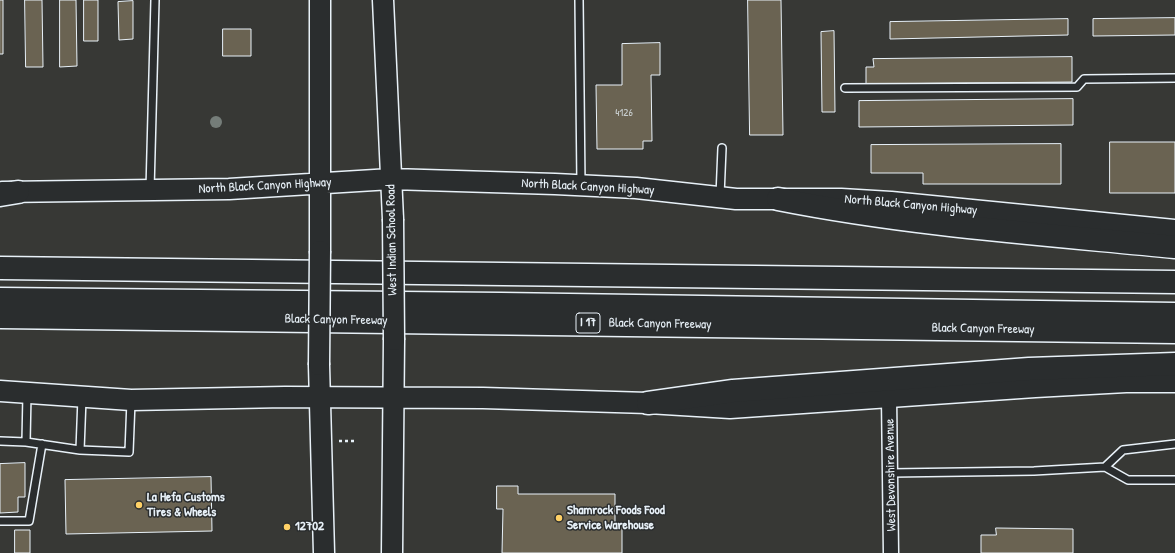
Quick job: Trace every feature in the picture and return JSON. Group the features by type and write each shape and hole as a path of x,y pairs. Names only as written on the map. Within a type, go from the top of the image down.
{"highway":[{"path":"778,199 841,211 1034,235 1175,247"},
{"path":"0,268 1175,282"},
{"path":"0,299 446,303 1175,314"},
{"name":"Black Canyon Freeway","path":"0,317 1175,332"},
{"path":"648,403 733,391 1029,369 1175,364"}],"main road":[{"path":"320,0 319,397 324,553"},
{"name":"West Indian School Road","path":"383,0 393,219 394,397 392,553"},
{"name":"North Black Canyon Highway","path":"6,193 229,189 391,179 581,185 636,188 720,197 841,199 892,202 1175,230"},
{"path":"0,391 131,400 319,397 483,398 648,403 730,408 1118,383 1175,382"}],"street":[{"name":"West Devonshire Avenue","path":"889,397 891,553"}],"lane":[{"path":"150,190 155,0"},
{"path":"579,0 581,185"},
{"path":"845,88 1077,87 1084,79 1175,78"},
{"path":"720,197 722,148"},
{"path":"26,442 27,394"},
{"path":"80,450 82,397"},
{"path":"0,441 26,442 80,450 129,452 131,400"},
{"path":"0,521 29,521 42,444"},
{"path":"1105,467 1123,450 1175,444"},
{"path":"891,473 1034,471 1105,467 1128,480 1175,480"}],"path":[{"path":"333,441 356,441"}],"building":[{"path":"0,0 3,0 3,54 0,54"},
{"path":"25,0 42,0 43,67 26,67"},
{"path":"60,0 76,0 77,66 60,67"},
{"path":"84,0 98,0 98,41 84,41"},
{"path":"748,0 781,0 783,135 750,135"},
{"path":"133,1 133,39 119,40 118,2"},
{"path":"1175,18 1175,35 1093,36 1093,19"},
{"path":"1068,19 1068,35 890,39 890,22"},
{"path":"223,29 251,29 251,56 223,56"},
{"path":"834,31 835,112 822,112 821,32"},
{"path":"660,43 660,75 651,75 652,141 643,141 643,149 597,149 596,85 622,85 622,44"},
{"path":"1072,57 1072,82 866,84 866,67 874,67 873,59"},
{"path":"1073,99 1073,125 859,127 859,101"},
{"path":"1110,142 1175,142 1175,193 1110,193"},
{"path":"1061,144 1061,184 923,184 923,173 871,173 871,145"},
{"path":"25,463 25,497 18,497 18,512 0,513 0,464"},
{"name":"La Hefa Customs Tires & Wheels","path":"211,477 212,531 66,534 65,480"},
{"name":"Shamrock Foods Food Service Warehouse","path":"497,486 518,486 518,494 615,494 615,527 622,527 622,553 502,553 503,509 497,509"},
{"path":"996,528 1073,529 1073,553 981,553 981,535 996,535"},
{"path":"15,530 30,530 30,553 15,553"}],"place":[{"name":"La Hefa Customs Tires & Wheels","path":"139,505"},
{"name":"Shamrock Foods Food Service Warehouse","path":"559,518"},
{"name":"12702","path":"287,527"}]}
